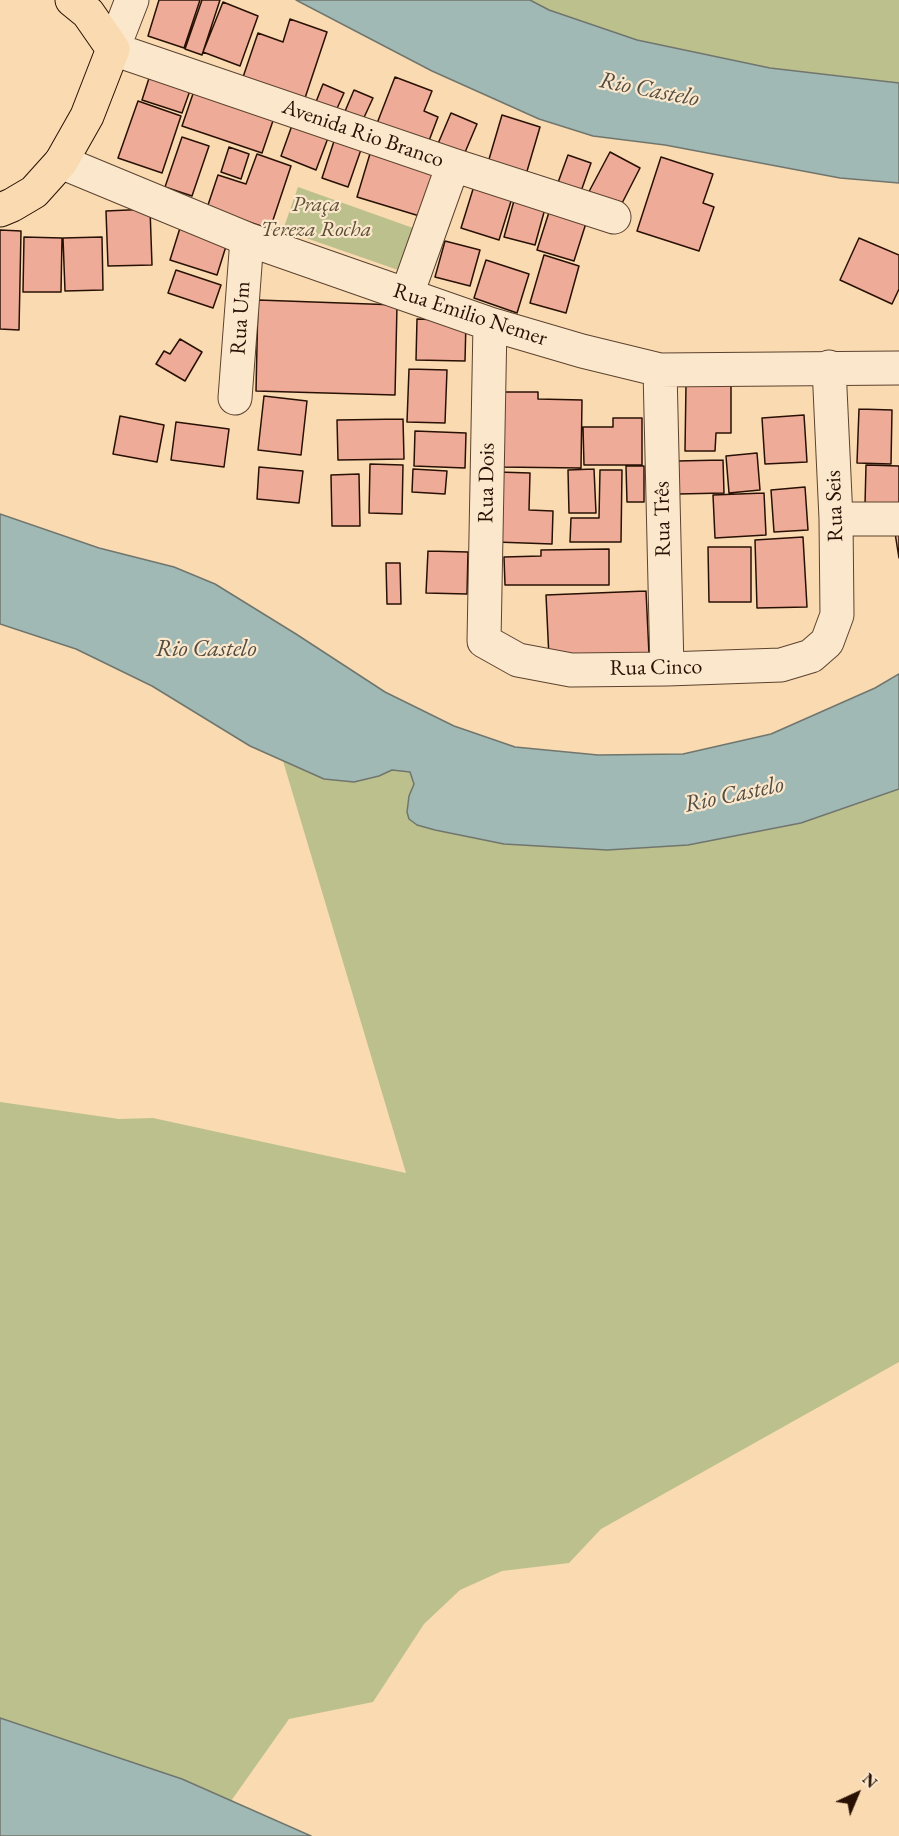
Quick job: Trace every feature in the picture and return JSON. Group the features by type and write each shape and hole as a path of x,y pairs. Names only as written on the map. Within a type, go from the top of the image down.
{"main road":[{"path":"0,210 34,192 61,162 87,117 113,49 88,13 72,0"}],"street":[{"path":"113,49 132,0"},
{"name":"Avenida Rio Branco","path":"113,49 453,165 614,217"},
{"name":"Rua Emilio Nemer","path":"61,162 247,239 490,324 582,351 660,370 899,368"},
{"path":"407,294 453,165"},
{"name":"Rua Um","path":"235,398 247,239"},
{"name":"Rua Dois","path":"484,641 490,324"},
{"name":"Rua Seis","path":"827,642 837,615 836,519 829,367"},
{"name":"Rua Três","path":"660,370 667,669"},
{"path":"836,519 899,519"},
{"name":"Rua Cinco","path":"484,641 518,660 571,670 782,665 811,656 827,642"}],"green space":[{"path":"530,0 899,0 899,83 770,68 637,40 549,10"},
{"name":"Praça Tereza Rocha","path":"298,187 413,228 398,270 283,230"},
{"path":"283,761 324,779 353,782 379,776 392,770 410,772 414,784 409,796 417,825 435,830 504,844 607,850 688,845 801,823 899,789 899,1362 601,1529 569,1563 502,1571 460,1590 424,1624 373,1702 289,1719 231,1801 182,1779 0,1718 0,1102 119,1119 153,1118 406,1173"}],"water":[{"name":"Rio Castelo","path":"296,0 530,0 549,10 637,40 770,68 899,83 899,183 840,178 665,145 593,136 539,119 432,71"},
{"name":"Rio Castelo","path":"0,514 99,548 174,567 215,584 385,692 454,726 515,747 598,755 683,754 771,734 875,688 899,674 899,789 801,823 688,845 607,850 504,844 417,825 409,819 407,812 409,796 414,784 410,772 392,770 379,776 354,782 324,779 250,746 152,686 76,649 0,624"},
{"path":"0,1718 182,1779 311,1836 0,1836"}],"building":[{"path":"159,0 200,0 184,48 148,36"},
{"path":"202,0 220,0 202,55 185,49"},
{"path":"223,2 258,16 240,66 203,52"},
{"path":"290,19 327,32 302,107 240,86 258,33 283,42"},
{"path":"151,72 192,85 182,113 142,100"},
{"path":"395,77 432,91 424,111 438,117 427,146 376,126"},
{"path":"197,82 277,109 262,153 182,126"},
{"path":"323,84 344,93 334,115 314,107"},
{"path":"354,90 373,98 361,124 343,116"},
{"path":"138,101 181,116 162,173 118,158"},
{"path":"451,113 477,124 463,157 437,146"},
{"path":"502,115 540,127 525,178 487,166"},
{"path":"295,117 331,130 316,170 281,156"},
{"path":"337,132 364,141 348,187 322,178"},
{"path":"182,137 209,146 192,196 165,187"},
{"path":"229,147 249,154 241,179 221,172"},
{"path":"372,147 441,169 426,218 357,197"},
{"path":"610,152 640,168 615,217 584,201"},
{"path":"257,154 291,166 270,229 207,208 218,175 246,184"},
{"path":"568,155 591,163 579,197 556,188"},
{"path":"661,157 713,174 703,203 714,207 699,251 637,231"},
{"path":"474,186 512,198 499,240 461,228"},
{"path":"515,197 546,205 535,245 504,237"},
{"path":"150,209 152,265 108,266 106,211"},
{"path":"550,209 587,220 574,261 537,250"},
{"path":"180,228 227,243 217,275 170,260"},
{"path":"0,230 21,231 19,330 0,329"},
{"path":"24,237 62,238 61,292 23,292"},
{"path":"102,237 103,290 65,291 63,238"},
{"path":"859,238 899,255 899,289 892,304 840,280"},
{"path":"445,241 480,250 470,286 435,277"},
{"path":"544,255 579,266 566,313 530,303"},
{"path":"486,260 529,274 517,313 474,298"},
{"path":"176,270 221,285 213,308 168,293"},
{"path":"258,300 397,305 395,395 256,391"},
{"path":"417,319 466,321 465,361 416,360"},
{"path":"180,339 202,352 185,381 156,364 164,351 170,354"},
{"path":"409,369 447,370 445,423 407,422"},
{"path":"686,384 731,385 731,433 716,433 715,451 685,451"},
{"path":"500,392 538,392 538,399 582,400 581,468 499,467"},
{"path":"264,396 307,401 301,455 258,450"},
{"path":"859,409 892,410 891,464 857,463"},
{"path":"804,415 807,462 765,464 762,418"},
{"path":"120,416 164,425 157,462 113,454"},
{"path":"613,418 642,418 642,465 584,465 583,427 613,427"},
{"path":"403,419 404,459 338,460 337,420"},
{"path":"176,422 229,429 224,467 171,460"},
{"path":"415,431 466,433 465,468 414,466"},
{"path":"757,453 760,490 729,493 726,456"},
{"path":"723,460 724,493 678,494 677,461"},
{"path":"370,464 403,465 402,514 369,513"},
{"path":"866,465 899,466 899,506 865,505"},
{"path":"626,466 644,466 644,502 627,502"},
{"path":"259,467 303,471 299,503 257,499"},
{"path":"413,469 447,471 445,494 412,492"},
{"path":"594,469 596,513 569,513 568,470"},
{"path":"600,470 622,470 621,542 570,542 571,518 599,518"},
{"path":"498,472 530,473 529,510 553,511 552,544 496,542"},
{"path":"359,474 360,526 332,526 331,475"},
{"path":"805,487 808,530 774,532 771,490"},
{"path":"764,493 766,535 715,538 713,495"},
{"path":"899,532 899,558 895,533"},
{"path":"803,537 807,607 757,608 755,540"},
{"path":"708,547 751,547 751,602 709,602"},
{"path":"609,549 609,585 505,585 504,557 541,556 541,550"},
{"path":"428,551 468,552 467,594 426,593"},
{"path":"386,563 400,563 401,604 387,604"},
{"path":"646,591 649,654 549,658 546,595"}]}
